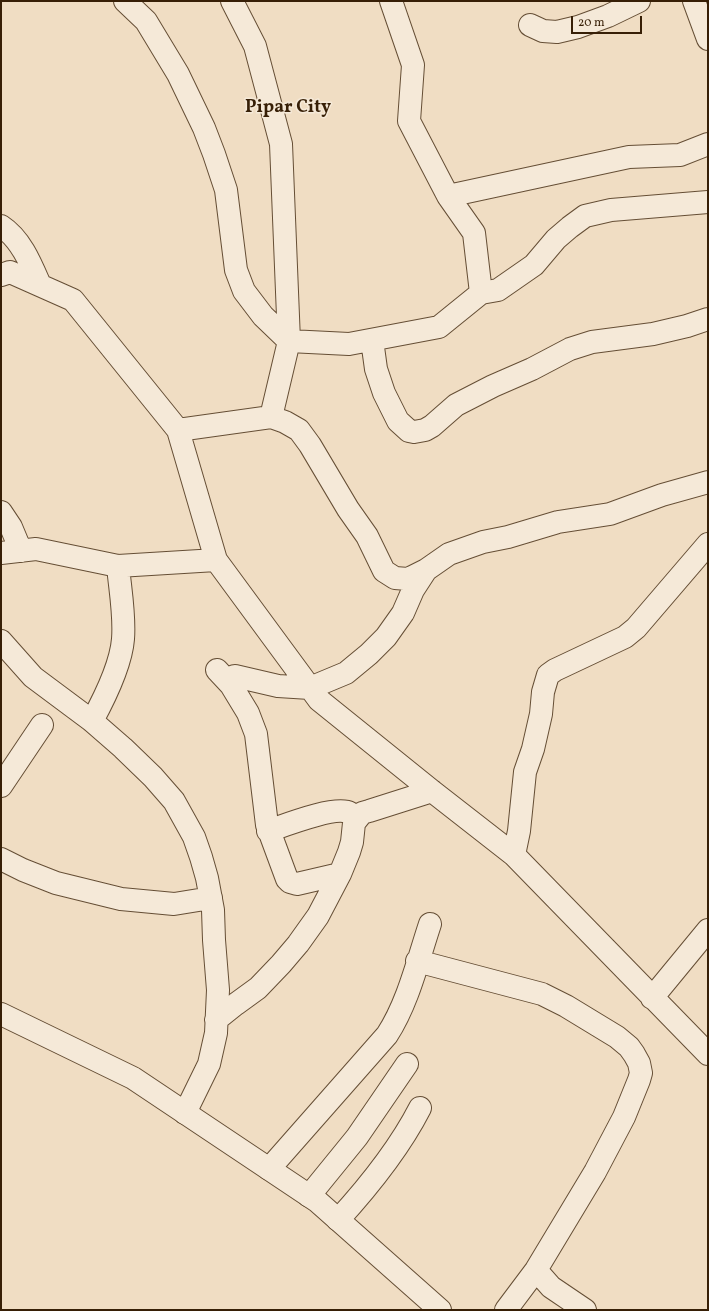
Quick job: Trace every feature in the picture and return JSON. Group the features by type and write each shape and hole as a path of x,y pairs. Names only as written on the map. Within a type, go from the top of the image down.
{"street":[{"path":"125,1 146,22 178,74 204,128 226,190 236,270 244,291 263,316 289,341 349,344 439,327 481,294 498,290 534,265 556,239 585,216 611,210 708,202"},
{"path":"232,1 255,46 281,144 289,341 270,417"},
{"path":"391,1 413,65 410,121 448,196 474,233 481,294"},
{"path":"530,26 543,31 557,32 578,27 608,16 639,1"},
{"path":"694,1 708,39"},
{"path":"448,196 629,157 680,155 708,144"},
{"path":"1,226 5,228 20,244 40,285"},
{"path":"1,275 10,272 73,300 178,430 216,560 319,700 514,855 708,1054"},
{"path":"372,340 376,369 384,393 398,421 409,431 414,432 425,430 432,426 456,405 570,349 592,342 653,334 687,326 708,319"},
{"path":"178,430 270,417 285,422 299,430 310,444 348,509 367,536 384,571 395,578 408,579 426,570 449,554 483,542 508,537 558,522 610,514 662,495 708,482"},
{"path":"1,512 11,527 11,552 36,549 118,566 216,560"},
{"path":"514,855 519,831 525,772 533,749 541,714 542,692 548,675 555,670 625,637 636,628 708,544"},
{"path":"92,722 110,682 119,658 123,640 123,622 118,566"},
{"path":"340,874 297,884 290,882 283,870 268,831 261,787 256,734 248,713 231,685 221,673 278,686 310,688 346,673 369,654 386,637 402,613 413,590 426,570"},
{"path":"1,641 33,678 92,722 123,748 153,777 174,800 194,837 201,857 213,910 218,990 216,1033 209,1064 185,1113"},
{"path":"1,786 42,725"},
{"path":"216,1020 258,988 298,944 318,916 340,874 349,852 352,842 354,823 357,818 369,811 432,791"},
{"path":"268,831 326,813 349,812 357,818"},
{"path":"1,859 23,870 56,883 120,898 174,904 210,898"},
{"path":"269,1169 387,1035 393,1026 408,991 430,924"},
{"path":"652,998 708,930"},
{"path":"418,961 542,994 566,1006 617,1037 629,1047 639,1063 641,1073 639,1080 624,1117 595,1172 536,1270 506,1310"},
{"path":"1,1014 133,1078 269,1169 309,1196 440,1310"},
{"path":"309,1196 357,1138 407,1064"},
{"path":"338,1220 365,1190 387,1161 411,1126 420,1108"},
{"path":"536,1270 551,1287 585,1310"}],"district":[{"name":"Pipar City","path":"288,109"}]}
